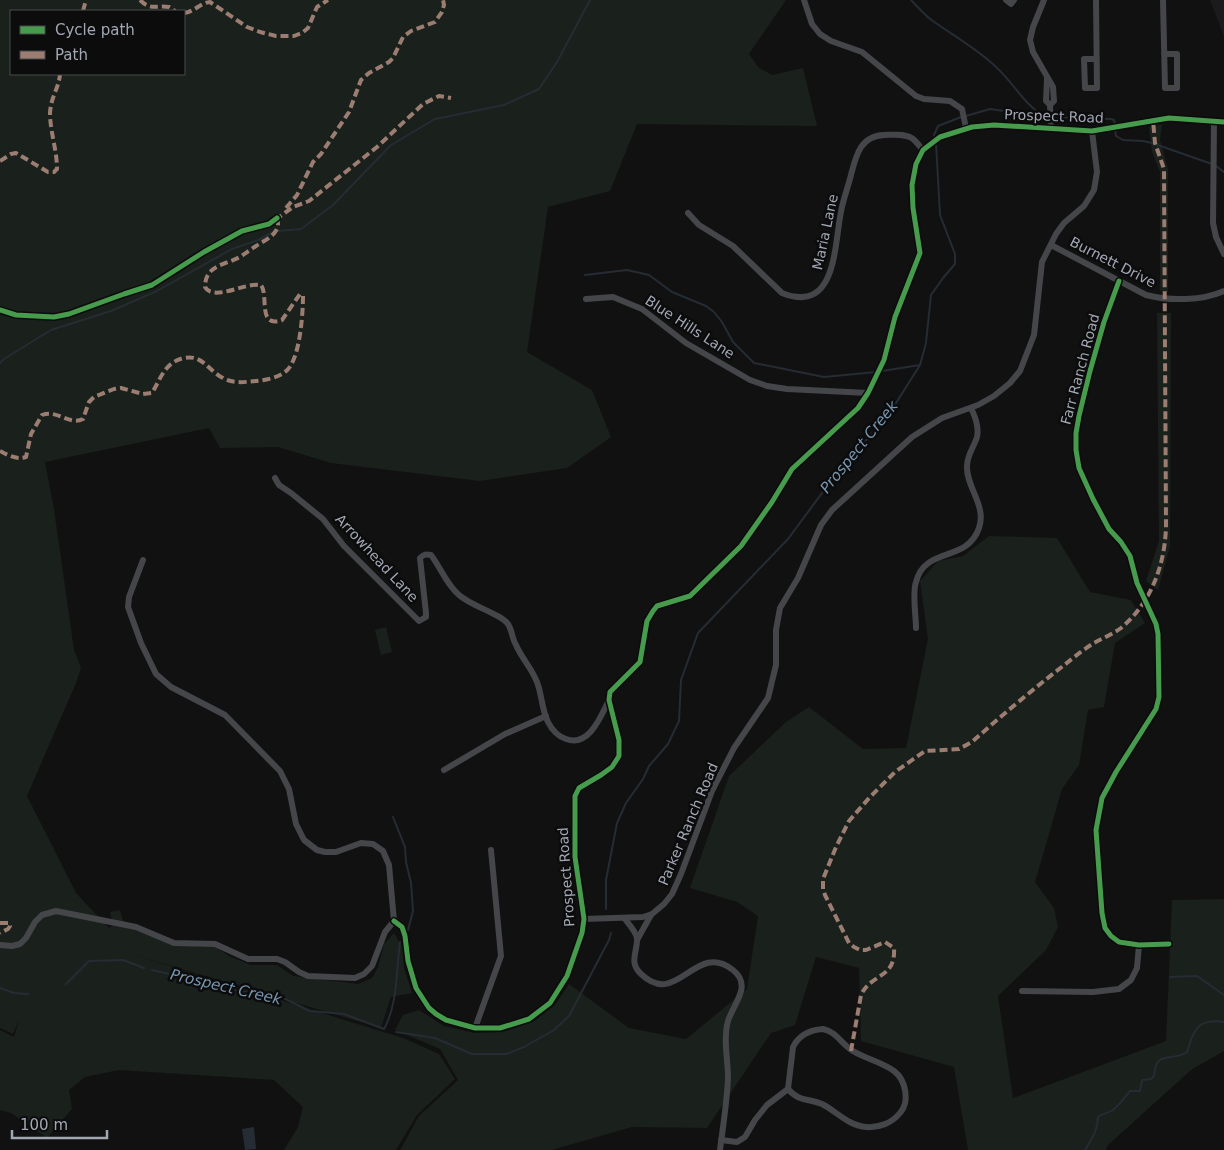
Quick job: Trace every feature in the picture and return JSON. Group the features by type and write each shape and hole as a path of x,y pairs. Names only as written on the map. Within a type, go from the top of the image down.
{"street":[{"path":"804,0 812,24 820,34 831,41 862,52 916,96 924,100 950,101 962,110 965,121"},
{"path":"1006,0 1011,4 1014,0"},
{"path":"1044,0 1030,40 1033,52 1047,79 1046,101 1050,105 1051,129"},
{"path":"1096,0 1097,88 1085,88 1084,59 1096,59"},
{"path":"1164,0 1164,54 1165,88 1177,88 1177,54 1164,54"},
{"name":"Prospect Road","path":"394,921 402,927 405,936 408,960 416,988 429,1008 446,1020 475,1028 500,1028 530,1019 550,1003 567,976 580,942 584,919 575,857 575,796 579,788 612,767 618,756 619,740 609,700 610,692 640,662 647,621 657,606 690,596 741,546 772,502 792,469 858,408 868,393 884,360 895,318 920,253 913,208 912,185 916,164 930,144 965,121 994,125 1092,131 1169,118 1224,122"},
{"path":"1214,122 1213,223 1216,237 1224,254"},
{"name":"Parker Ranch Road","path":"637,940 652,914 672,894 712,791 734,748 768,698 776,665 776,630 780,608 798,578 821,525 839,503 912,437 942,418 971,408 994,396 1010,383 1020,371 1034,335 1042,262 1056,234 1064,223 1084,206 1094,190 1097,172 1092,131"},
{"name":"Maria Lane","path":"688,213 699,225 733,246 782,293 792,297 807,297 814,294 826,283 832,270 841,211 857,154 865,143 872,137 906,135 924,150"},
{"name":"Burnett Drive","path":"1050,245 1146,295 1177,299 1215,296 1224,291"},
{"name":"Farr Ranch Road","path":"1119,281 1104,322 1088,380 1079,416 1076,450 1079,468 1093,499 1109,529 1122,542 1130,556 1137,583 1156,624 1158,634 1159,697 1156,710 1108,785 1102,798 1096,830 1102,913 1105,928 1119,942 1139,945 1169,944"},
{"name":"Blue Hills Lane","path":"586,299 613,297 642,309 686,343 750,380 767,386 787,389 868,393"},
{"path":"916,628 915,584 920,570 928,562 959,551 969,544 979,528 981,519 980,508 968,476 966,465 969,452 977,438 977,426 971,408"},
{"name":"Arrowhead Lane","path":"275,478 279,485 323,519 344,546 420,621 426,617 426,613 420,558 423,555 431,555 450,587 459,596 469,604 500,617 508,623 516,645 538,683 546,716 555,733 571,741 578,741 584,738 597,724 609,700"},
{"path":"0,945 12,946 20,944 42,914 56,911 136,927 174,943 215,944 248,959 276,959 285,962 308,976 355,978 364,974 372,966 384,932 394,921 389,864 383,851 373,844 361,843 336,852 326,852 317,850 304,840 296,824 289,789 280,771 226,715 171,687 156,674 128,607 129,597 143,560"},
{"path":"444,770 505,734 546,716"},
{"path":"475,1028 501,956 491,850"},
{"name":"Parker Ranch Road","path":"584,919 625,919 652,914"},
{"path":"625,919 637,940 634,954 636,967 640,974 652,982 665,984 678,981 700,964 714,961 726,965 735,972 740,980 742,986 738,1004 728,1022 728,1079 720,1150"},
{"path":"1022,991 1093,992 1119,990 1131,980 1137,968 1139,945"},
{"path":"721,1140 737,1142 745,1137 761,1112 788,1089 793,1047 802,1035 808,1032 822,1029 830,1030 851,1051 895,1072 902,1080 905,1090 902,1112 880,1127 865,1128 850,1122 822,1104 800,1099 788,1089"}],"shaded area":[{"path":"0,0 786,0 749,54 759,68 772,75 803,68 817,126 637,124 610,191 548,207 527,352 592,390 611,437 567,468 480,481 331,463 278,447 220,448 209,428 45,462 54,509 74,650 81,668 27,796 76,893 109,928 113,925 110,912 120,910 124,924 173,945 215,947 231,957 251,965 277,965 293,976 358,984 372,978 378,967 384,944 394,933 402,947 404,968 412,993 391,997 381,1028 131,954 403,1038 439,1054 455,1079 417,1115 396,1150 284,1150 298,1127 303,1107 274,1080 119,1070 85,1077 69,1090 72,1109 47,1138 11,1113 0,1110 0,1030 14,1037 19,1020 13,1034 0,1028"},
{"path":"1210,0 1224,0 1224,37 1221,29"},
{"path":"1162,124 1160,140 1168,169 1168,292 1160,291 1160,172 1152,152 1149,127"},
{"path":"1157,313 1171,313 1170,546 1158,590 1146,581 1159,541"},
{"path":"989,536 1057,538 1090,592 1131,600 1145,623 1115,643 1104,707 1088,710 1079,765 1062,789 1035,882 1054,908 1058,927 1046,950 998,996 1013,1098 1166,1041 1172,900 1224,899 1224,1051 1191,1070 1107,1146 1106,1150 968,1150 954,1067 861,1041 859,968 816,957 795,1025 771,1033 707,1128 632,1127 552,1150 400,1150 419,1116 458,1080 440,1049 395,1030 403,1015 419,1010 444,1026 475,1033 502,1032 533,1022 555,1005 569,984 629,1028 686,1039 747,989 758,916 737,902 690,888 729,776 786,722 809,707 863,749 906,748 928,639 920,581 938,561 963,556"},
{"path":"386,627 392,652 381,655 375,630"},
{"path":"254,1127 256,1149 245,1150 242,1129"}],"waterway":[{"path":"278,231 301,229 333,205 391,145 435,119 504,105 539,89 557,62 590,0"},
{"path":"911,0 930,19 988,60 1030,105 1043,116"},
{"name":"Prospect Creek","path":"966,116 990,109 1045,117 1111,119 1114,120 1115,125"},
{"name":"Prospect Creek","path":"935,138 934,135 938,126 961,117"},
{"name":"Prospect Creek","path":"1115,130 1116,136 1123,140 1152,143 1212,164"},
{"name":"Prospect Creek","path":"606,909 606,880 617,823 626,803 643,779 649,766 668,744 679,721 681,680 698,633 788,539 842,466 891,411 920,365 926,343 931,295 955,264 955,254 940,215 936,143"},
{"name":"Prospect Creek","path":"1216,166 1224,172"},
{"path":"0,363 51,330 111,311 157,291 232,249 258,240 275,231"},
{"path":"585,275 627,270 649,275 672,292 706,306 714,312 733,342 754,363 824,377 876,372"},
{"path":"882,371 920,365"},
{"path":"393,817 405,847 411,883 413,911 408,930"},
{"name":"Prospect Creek","path":"396,1032 435,1038 472,1054 506,1054 524,1047 554,1030 569,1016 611,933"},
{"name":"Prospect Creek","path":"152,970 251,994 275,994 310,1011 344,1014 384,1029 392,1009 400,942"},
{"name":"Prospect Creek","path":"66,984 89,961 123,960 144,968"},
{"path":"1170,977 1197,976 1224,995"},
{"name":"Prospect Creek","path":"0,988 14,993 28,994"},
{"path":"1085,1150 1092,1139 1098,1117 1113,1110 1130,1091 1140,1091 1142,1080 1151,1079 1154,1076 1155,1068 1161,1059 1175,1057 1187,1052 1198,1027 1208,1022 1224,1022"}],"marked path":[{"path":"83,10 86,0"},
{"path":"140,0 151,7 169,7 174,10"},
{"path":"185,13 210,2 247,27 276,36 294,36 308,28 317,7 328,0"},
{"path":"286,208 297,195 313,162 321,154 349,112 361,80 393,58 403,37 411,31 435,22 442,12 443,0"},
{"path":"0,161 16,153 48,172 54,172 57,169 50,113 60,75"},
{"path":"275,220 293,207 309,201 377,147 423,104 439,96 451,98"},
{"path":"851,1051 861,995 865,988 887,971 894,958 894,948 885,942 866,950 854,947 849,943 825,895 823,879 849,821 895,772 925,751 959,749 972,742 1078,654 1121,628 1141,607 1159,569 1163,555 1166,526 1164,169 1155,143 1153,120"},
{"path":"0,451 15,457 26,457 31,434 42,415 53,414 78,421 83,419 89,402 94,397 114,389 121,388 143,394 152,393 168,367 172,363 184,358 196,358 218,375 235,382 267,379 285,372 290,367 297,348 303,296 300,294 282,320 274,321 269,320 266,316 261,285 215,293 205,287 208,274 212,270 240,257 269,238 277,228 277,218"},
{"path":"0,923 9,923 10,926 0,933"}],"cycle path":[{"path":"394,921 402,927 405,936 408,961 416,988 429,1008 446,1020 475,1028 500,1028 529,1019 550,1003 567,976 582,933 584,919 575,857 575,796 579,788 612,767 619,756 619,740 609,700 610,692 640,662 647,621 657,606 690,596 741,546 772,502 792,469 858,408 868,393 884,360 895,317 920,253 913,208 912,185 916,164 923,150 940,137 972,127 994,125 1092,131 1169,118 1224,122"},
{"path":"0,310 16,315 54,317 69,314 152,285 204,252 242,231 269,224 277,218"},
{"path":"1119,281 1104,322 1090,371 1079,416 1076,450 1079,468 1093,499 1109,529 1130,556 1137,583 1156,624 1158,634 1159,697 1156,709 1116,772 1102,798 1096,830 1102,913 1105,928 1119,942 1139,945 1169,944"}]}
